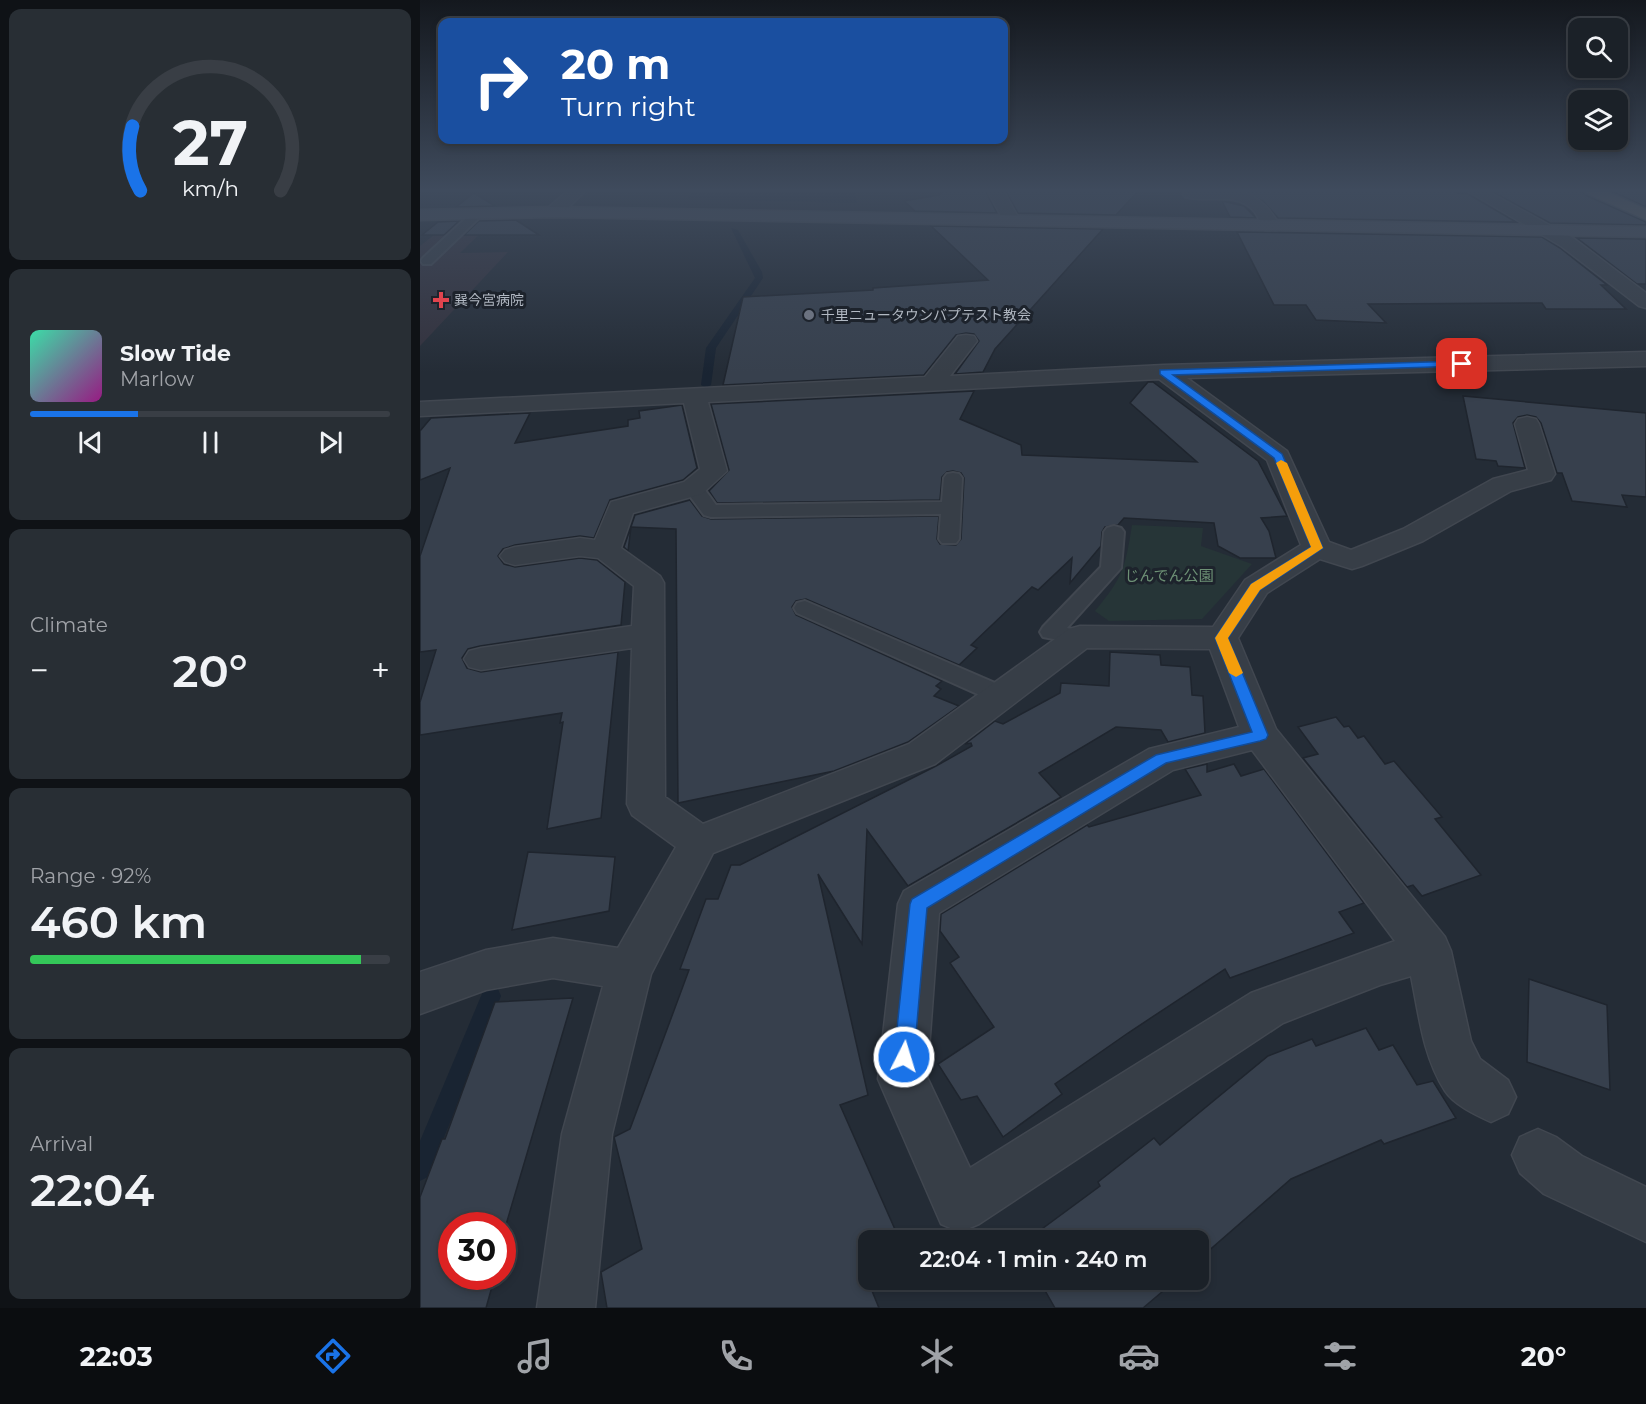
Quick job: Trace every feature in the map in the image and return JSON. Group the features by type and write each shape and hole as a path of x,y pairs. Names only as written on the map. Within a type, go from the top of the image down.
{"street":[{"path":"1579,251 1646,302"},
{"path":"932,383 966,341"},
{"path":"420,409 1164,372 1646,359"},
{"path":"1164,372 1278,456 1317,548 1352,560 1413,535 1502,485 1542,474 1527,424"},
{"path":"606,550 621,508 693,488 714,471 694,395"},
{"path":"515,556 580,547 606,550 649,583 646,635 646,804 699,842"},
{"path":"1222,638 1256,587 1317,548"},
{"path":"481,659 646,635"},
{"path":"566,1308 587,1134 629,971 699,842 921,754 1080,637 1222,638"},
{"path":"1222,638 1260,735 1429,951 1448,1046 1463,1076 1491,1097"},
{"path":"1260,735 1162,759 918,904 902,1079 960,1205 1267,1008 1377,966 1429,951"},
{"path":"420,993 486,970 554,958 582,961 629,971"},
{"path":"1538,1155 1563,1176 1646,1215"}],"lane":[{"path":"427,261 438,251"},
{"path":"949,539 953,478"},
{"path":"693,488 711,512 950,508"},
{"path":"1080,637 1051,632 1111,568 1114,532"},
{"path":"805,608 1001,695"}],"shaded area":[{"name":"巽今宮病院","path":"420,251 508,252 420,346"}],"green space":[{"name":"じんでん公園","path":"1132,525 1203,528 1201,546 1252,564 1202,619 1109,621 1095,611 1112,589 1125,563"}],"building":[{"path":"957,251 1083,251 995,349 983,372 955,374 979,341 974,334 966,333 956,335 924,375 723,385 743,297 873,290 873,288 988,280"},
{"path":"1247,251 1564,251 1607,285 1601,285 1626,309 1546,309 1542,303 1368,304 1386,323 1316,320 1306,305 1274,305"},
{"path":"1594,251 1646,251 1646,284 1637,284"},
{"path":"1148,382 1153,382 1258,461 1287,516 1261,518 1269,531 1276,558 1240,558 1218,546 1214,523 1124,518 1118,525 1105,527 1102,532 1101,546 1070,583 1072,558 1038,590 1032,587 971,645 977,648 959,665 806,599 796,601 792,607 796,615 942,681 936,686 941,689 934,696 959,706 908,742 834,771 678,803 676,529 631,527 628,551 624,547 635,515 690,500 702,516 711,519 939,516 937,539 940,544 956,545 961,539 964,478 961,473 953,471 947,472 942,477 940,500 717,503 709,491 729,470 711,404 974,391 960,419 1021,445 1022,455 1197,462 1130,403"},
{"path":"1463,396 1646,413 1646,497 1622,495 1627,507 1572,501 1562,473 1557,473 1541,423 1536,417 1527,415 1518,417 1513,423 1525,468 1498,466 1496,461 1476,459"},
{"path":"682,405 697,468 683,480 610,500 594,538 580,536 515,545 503,549 498,556 504,564 515,567 580,558 597,560 625,582 621,625 480,646 468,649 462,658 467,668 481,672 618,652 601,818 547,829 563,722 560,723 562,713 420,735 420,702 436,650 420,652 420,556 450,468 420,480 420,431 431,418 530,413 515,443 628,426 628,420 640,418 639,411"},
{"path":"1110,652 1160,655 1161,665 1190,667 1192,695 1203,696 1205,733 1168,742 1161,730 1116,727 1039,773 1061,797 908,886 867,830 862,944 818,874 868,1095 840,1105 895,1230 858,1230 858,1290 872,1290 879,1308 607,1308 601,1272 642,1249 614,1137 630,1129 689,970 680,969 706,899 718,899 731,865 740,865 936,766 972,746 971,743 965,744 995,721 1003,724 1060,693 1061,683 1109,686"},
{"path":"1336,717 1344,727 1349,726 1358,738 1364,736 1385,764 1394,761 1442,817 1435,819 1481,875 1422,896 1413,885 1407,887 1303,758 1318,754 1298,727"},
{"path":"1207,764 1207,772 1234,764 1241,776 1264,769 1364,903 1339,912 1354,933 1230,978 1225,969 1055,1084 1062,1094 1003,1137 977,1096 961,1100 938,1064 994,1027 950,963 959,957 940,931 941,914 1087,825 1089,827 1201,795 1185,769"},
{"path":"528,852 615,857 609,911 512,930"},
{"path":"1529,979 1607,1005 1610,1090 1527,1062"},
{"path":"573,998 510,1212 438,1212 438,1290 491,1290 486,1308 420,1308 420,1197 442,1139 445,1139 495,1002"},
{"path":"1366,1028 1379,1050 1393,1045 1417,1085 1433,1081 1456,1118 1384,1144 1381,1140 1291,1179 1209,1250 1209,1230 1041,1230 1100,1186 1098,1182 1154,1138 1160,1145 1268,1056 1312,1039 1316,1046"},
{"path":"1045,1290 1164,1290 1143,1308 1055,1308"}],"waterway":[{"path":"706,385 711,348 759,278 746,251"},
{"path":"420,1169 491,996"}],"slow traffic":[{"path":"1236,673 1222,638 1256,587 1317,548 1281,463"}],"place":[{"name":"巽今宮病院","path":"441,300"},
{"name":"千里ニュータウンバプテスト教会","path":"809,315"}],"route":[{"path":"904,1057 918,904 1162,759 1260,735 1222,638 1256,587 1317,548 1278,456 1164,372 1462,364"}]}
